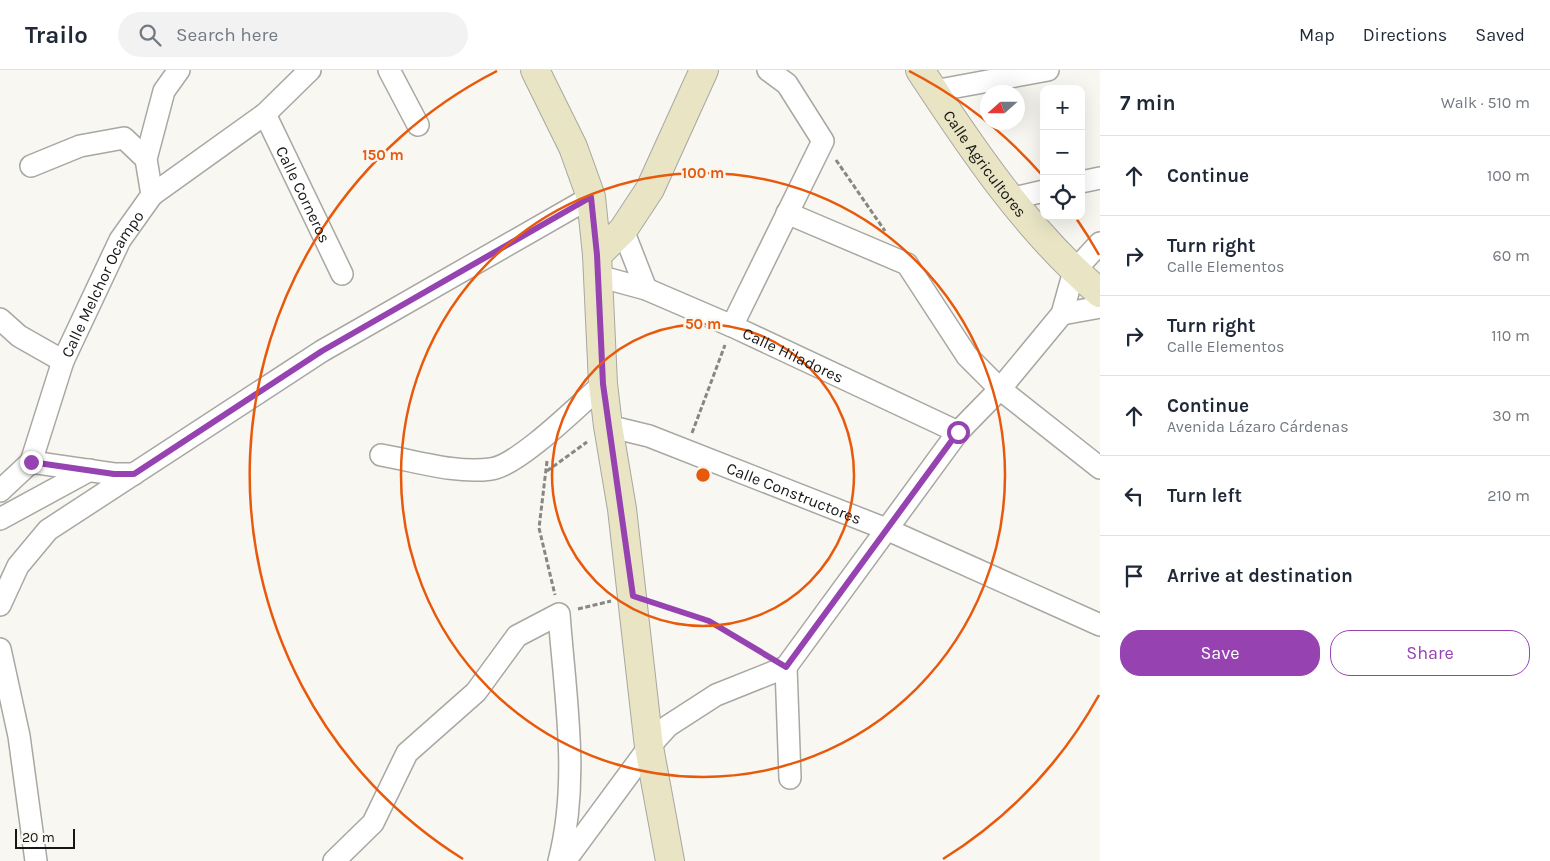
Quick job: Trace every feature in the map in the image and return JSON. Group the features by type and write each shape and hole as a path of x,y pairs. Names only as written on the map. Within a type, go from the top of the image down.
{"street":[{"name":"Calle Melchor Ocampo","path":"0,491 31,462 63,361 120,240 152,195 146,159 164,91 179,70"},
{"path":"152,195 265,114 310,70"},
{"path":"389,70 418,125"},
{"path":"597,265 650,189 704,70"},
{"path":"732,326 823,141 787,84 768,70"},
{"path":"927,80 1048,70"},
{"path":"535,71 573,147 591,197 597,265 603,384 622,509 649,746 670,861"},
{"name":"Calle Agricultores","path":"927,80 1010,198 1074,271 1100,293"},
{"name":"Calle Corneros","path":"265,114 342,274"},
{"path":"31,166 80,146 124,138 146,159"},
{"path":"1085,181 1100,178"},
{"path":"1010,198 1040,192"},
{"path":"0,605 18,566 48,530 322,351 591,197"},
{"path":"787,213 908,264 968,356 1000,389 1100,468"},
{"path":"623,230 646,289"},
{"path":"565,861 649,746 668,726 716,695 786,667 958,432 1000,389 1062,314 1074,271 1100,244"},
{"name":"Calle Hiladores","path":"597,265 958,432"},
{"path":"1062,314 1100,307"},
{"path":"0,319 19,336 63,361"},
{"path":"381,455 466,470 493,469 522,456 603,384"},
{"name":"Calle Constructores","path":"608,426 649,436 685,452 886,529 1100,625"},
{"path":"31,462 134,474"},
{"path":"0,519 90,470"},
{"path":"334,861 373,823 407,753 476,692 517,636 559,614 571,772 566,833 558,861"},
{"path":"0,649 19,736 36,861"},
{"path":"786,667 790,778"}],"path":[{"path":"823,141 886,233"},
{"path":"685,452 732,326"},
{"path":"547,471 608,426"},
{"path":"547,432 547,471 539,528 559,614 633,596 709,621 786,667"}],"route":[{"path":"31,462 114,474 134,474 322,351 591,197 597,255 603,384 633,596 709,621 786,667 958,432"}]}
